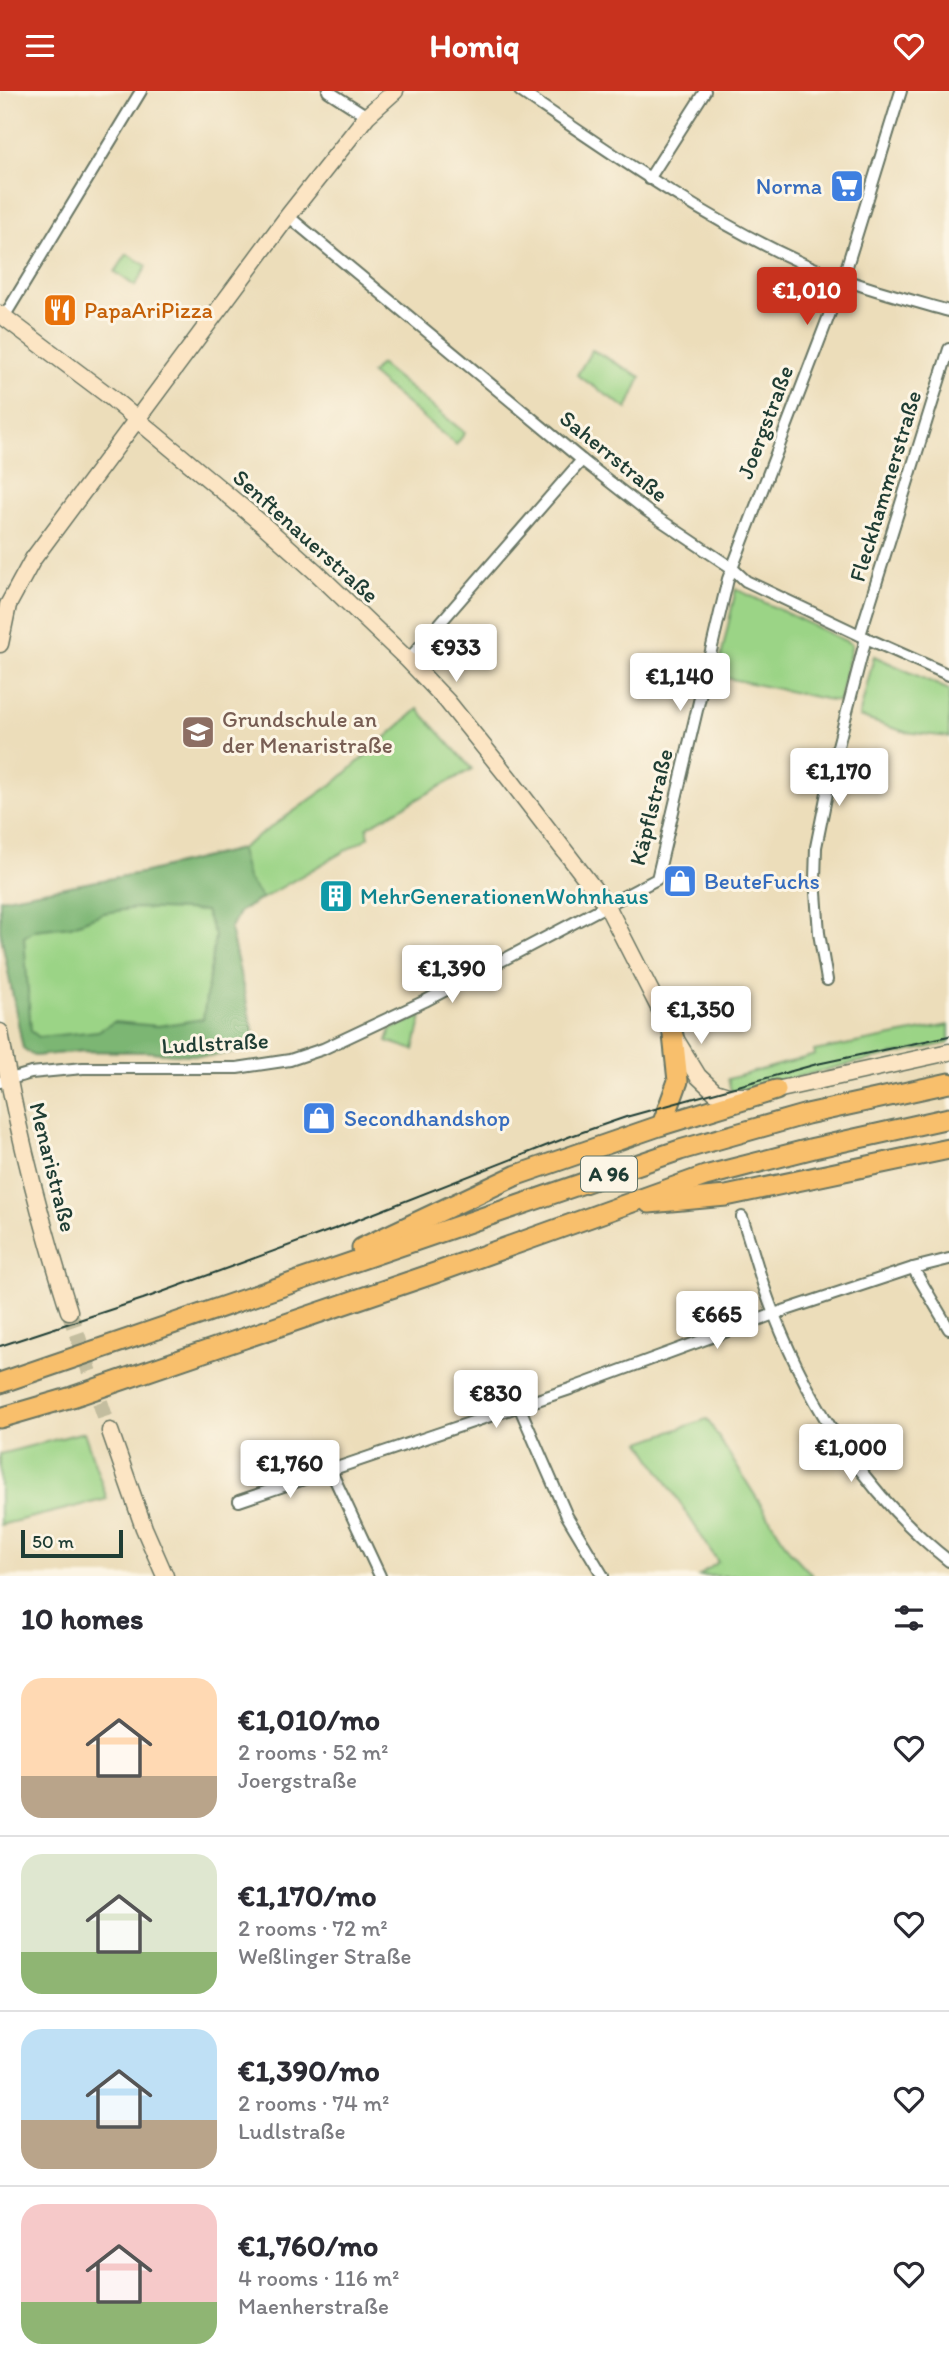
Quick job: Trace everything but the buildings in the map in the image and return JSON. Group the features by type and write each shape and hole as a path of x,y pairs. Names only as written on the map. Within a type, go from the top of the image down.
{"highway":[{"path":"662,1125 678,1081 673,1035"},
{"name":"A 96","path":"0,1383 680,1150 807,1114 949,1083"},
{"path":"276,1289 517,1175 662,1125 776,1090"},
{"name":"A 96","path":"0,1418 72,1397 705,1176 949,1118"},
{"path":"620,1205 726,1196 949,1149"}],"street":[{"path":"2,316 141,91"},
{"path":"328,91 367,116"},
{"path":"0,644 4,603 33,559 288,216 367,116 395,91"},
{"path":"520,91 649,179 740,233 843,279 949,311"},
{"path":"649,179 705,91"},
{"name":"Joergstraße","path":"732,568 843,279 901,91"},
{"name":"Saherrstraße","path":"288,216 582,460 684,537 732,568 746,581 949,675"},
{"name":"Senftenauerstraße","path":"2,316 136,418 290,549 408,660 447,701 607,906 673,1035 698,1076 715,1092 742,1097 949,1052"},
{"name":"Fleckhammerstraße","path":"827,981 819,933 815,879 816,847 863,636 949,349"},
{"path":"408,660 582,460"},
{"name":"Käpflstraße","path":"607,906 657,879 732,568"},
{"name":"Ludlstraße","path":"4,1081 31,1073 83,1068 237,1068 290,1060 323,1049 425,1001 607,906"},
{"name":"Menaristraße","path":"0,1032 4,1081 40,1219 68,1311"},
{"path":"742,1217 774,1314 808,1388 835,1435 869,1481 931,1547 949,1561"},
{"path":"239,1501 519,1406 774,1314 913,1268 949,1259"},
{"path":"913,1268 949,1329"},
{"path":"519,1406 567,1516 603,1576"},
{"path":"110,1431 165,1576"},
{"path":"330,1469 380,1576"}],"green space":[{"path":"127,254 147,266 135,286 115,272"},
{"path":"592,350 641,377 627,409 577,375"},
{"path":"380,364 465,433 456,445 371,374"},
{"path":"736,589 852,644 839,702 717,676"},
{"path":"874,656 949,690 949,737 905,732 859,717"},
{"path":"418,709 472,769 367,827 369,837 239,912 230,929 257,1050 207,1056 83,1051 34,1056 23,1048 0,930 0,899 146,872 240,849 338,780"},
{"path":"240,849 247,878 262,898 239,912 230,929 257,1050 207,1056 83,1051 34,1056 23,1048 0,930 0,899 146,872","holes":["136,908 205,911 215,936 203,1019 158,1026 114,1022 98,1031 39,1037 31,1031 24,937 35,930 71,926 104,913"]},
{"path":"422,1016 414,1050 387,1041 391,1029"},
{"path":"949,1025 949,1043 841,1066 743,1091 731,1091 728,1079 815,1055 814,1051"},
{"path":"707,1419 790,1551 813,1576 699,1576 718,1562 641,1442"},
{"path":"84,1432 107,1499 0,1525 0,1454"}],"tunnel":[{"path":"69,1311 110,1431"}],"tram line":[{"path":"0,1346 143,1299 626,1117 817,1064 949,1036"}],"place":[{"name":"Norma","path":"847,186"},
{"name":"PapaAriPizza","path":"60,310"},
{"name":"Grundschule an der Menaristraße","path":"198,732"},
{"name":"BeuteFuchs","path":"680,881"},
{"name":"MehrGenerationenWohnhaus","path":"336,896"},
{"name":"Secondhandshop","path":"319,1118"}]}
